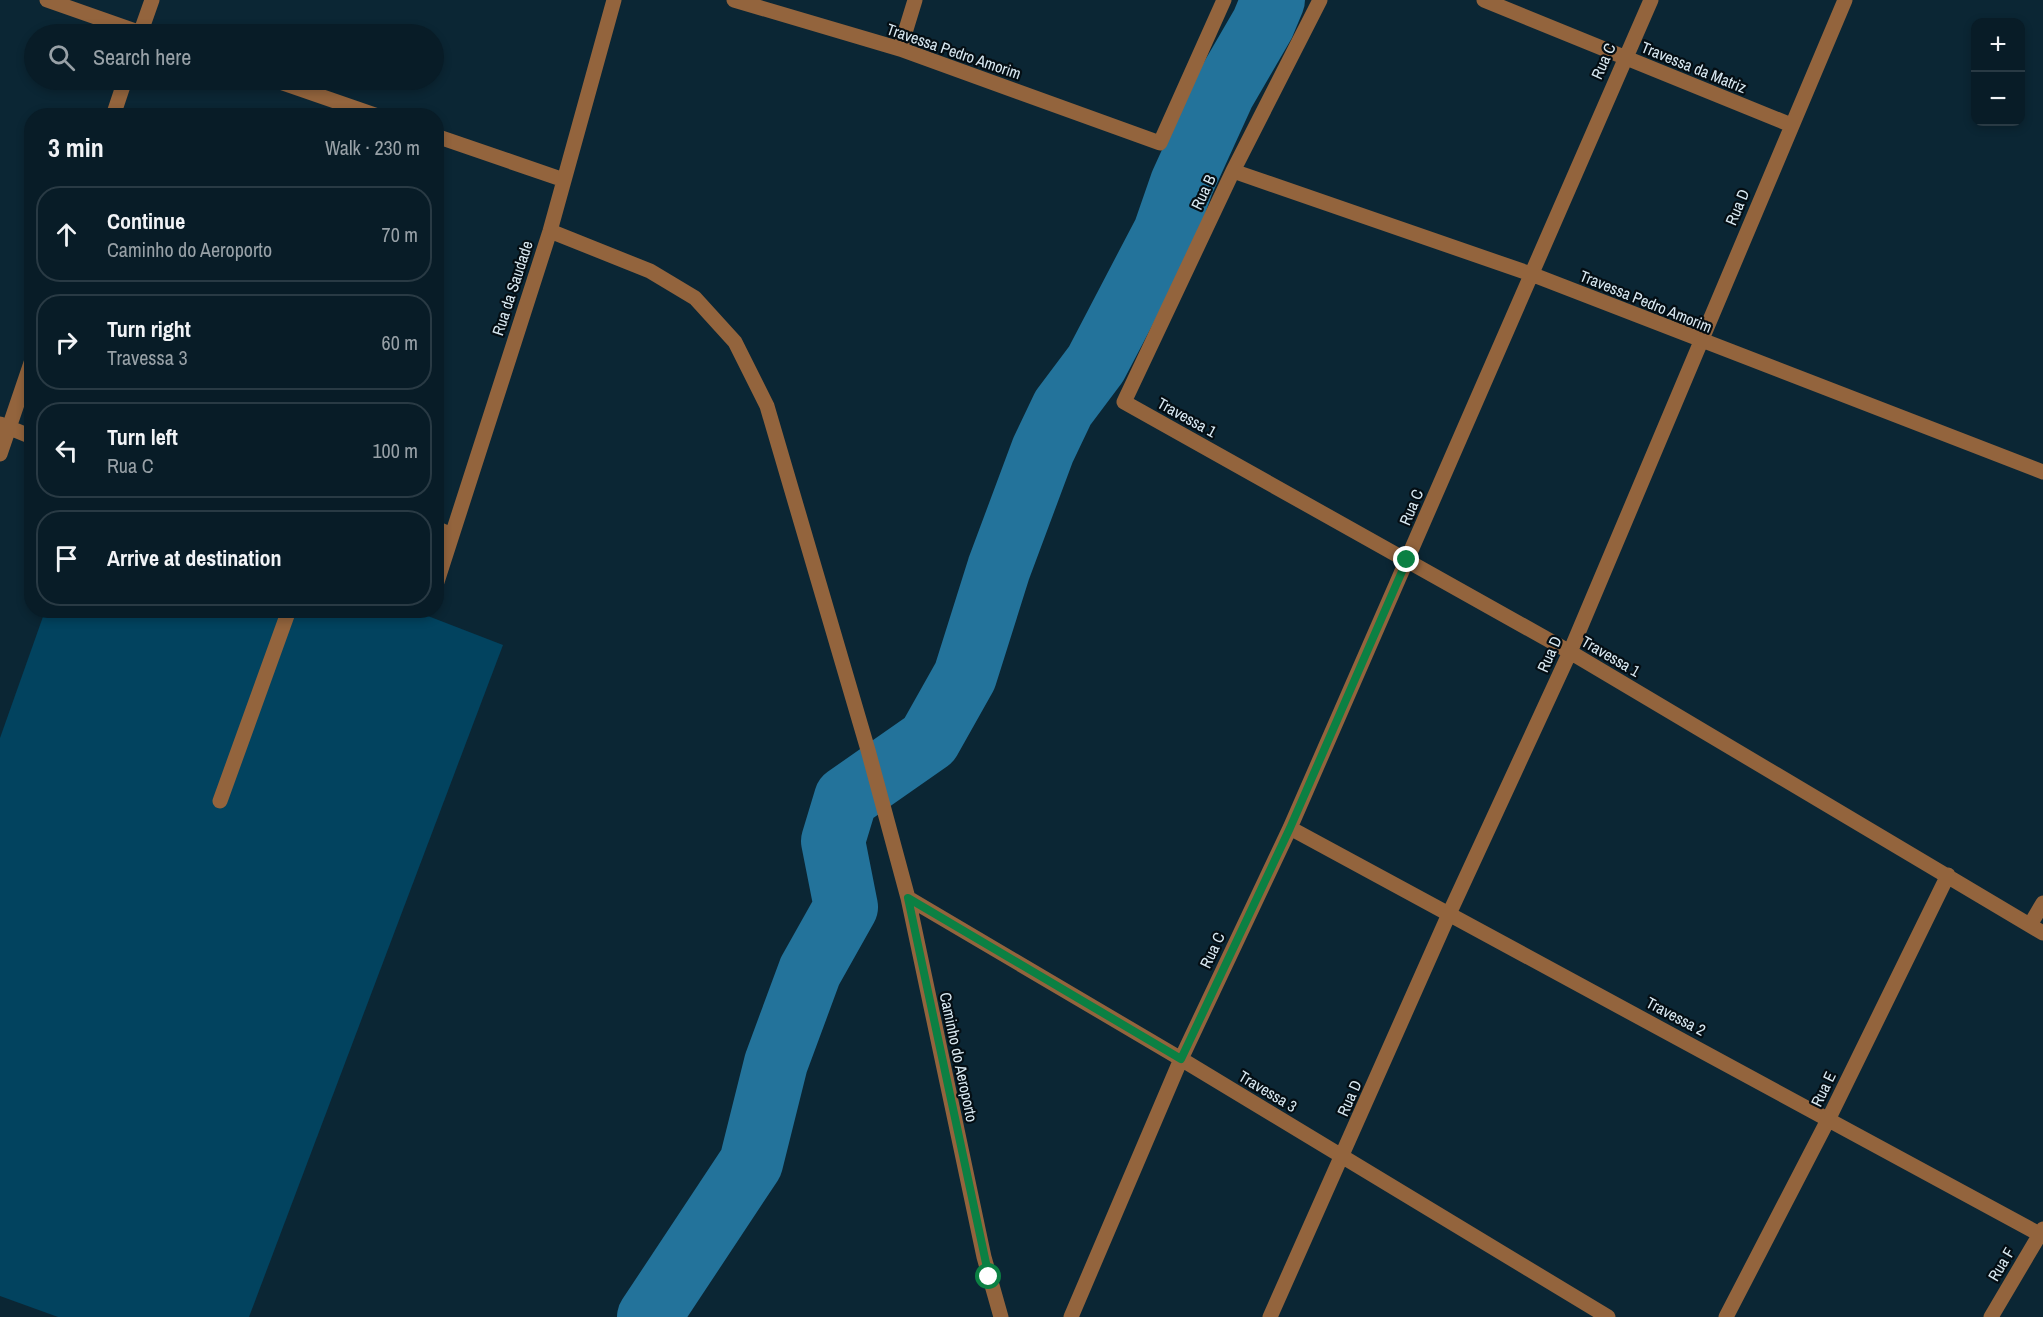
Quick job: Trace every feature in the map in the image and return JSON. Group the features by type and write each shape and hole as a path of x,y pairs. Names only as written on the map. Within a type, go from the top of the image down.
{"street":[{"path":"47,0 114,24"},
{"path":"145,24 152,0"},
{"name":"Rua da Saudade","path":"444,560 550,231 614,0"},
{"name":"Travessa Pedro Amorim","path":"734,0 900,49 1160,143 1224,0"},
{"path":"900,49 915,0"},
{"name":"Rua B","path":"1124,402 1233,171 1320,0"},
{"name":"Travessa da Matriz","path":"1484,0 1791,125"},
{"name":"Rua C","path":"1071,1317 1181,1059 1290,828 1623,58 1651,0"},
{"name":"Rua D","path":"1270,1317 1449,914 1570,652 1699,341 1845,0"},
{"path":"116,108 122,90"},
{"path":"303,90 355,108"},
{"path":"444,139 564,180"},
{"name":"Travessa Pedro Amorim","path":"1233,171 1531,274 1699,341 2043,472"},
{"name":"Caminho do Aeroporto","path":"550,231 650,271 695,298 735,342 767,406 868,750 908,898 984,1257 1000,1317"},
{"path":"0,454 4,426 24,380"},
{"name":"Travessa 1","path":"1124,402 1570,652 2036,929"},
{"path":"4,426 24,434"},
{"path":"444,531 452,534"},
{"path":"220,801 286,618"},
{"name":"Travessa 2","path":"1290,828 2042,1233"},
{"name":"Rua E","path":"1726,1317 1829,1118 1948,875"},
{"name":"Travessa 3","path":"908,898 1181,1059 1608,1317"},
{"path":"2036,929 2043,903"},
{"name":"Rua F","path":"1991,1317 2042,1233"}],"shaded area":[{"path":"43,618 433,618 503,645 249,1317 58,1317 0,1296 0,738"}],"waterway":[{"path":"649,1317 751,1163 776,1063 810,971 846,907 833,841 846,798 929,740 965,676 999,568 1043,450 1063,408 1096,364 1165,232 1182,183 1223,93 1263,24 1273,0"}],"route":[{"path":"989,1277 908,898 1181,1059 1290,828 1407,560"}]}
